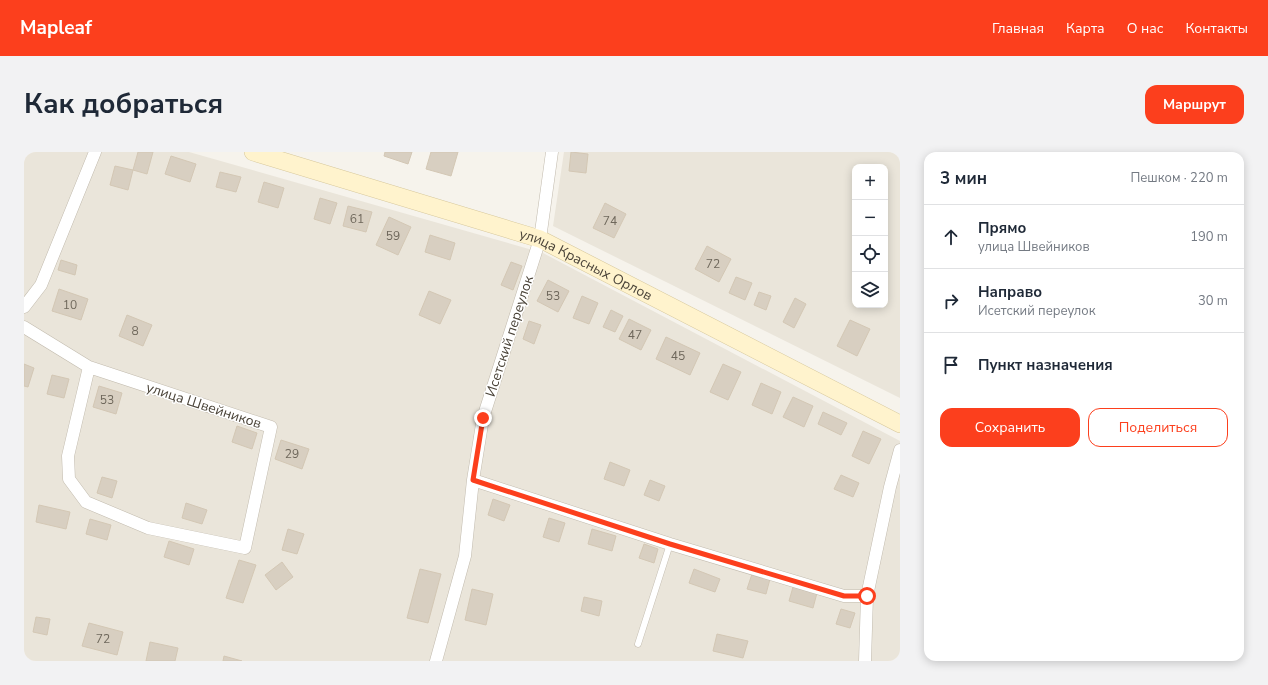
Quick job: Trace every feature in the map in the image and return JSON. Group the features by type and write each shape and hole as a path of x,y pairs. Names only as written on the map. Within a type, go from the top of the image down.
{"street":[{"path":"24,307 41,285 95,152"},
{"name":"улица Красных Орлов","path":"253,152 540,240 900,424"},
{"name":"Исетский переулок","path":"436,661 465,556 473,480 483,418 540,240 552,152"},
{"name":"улица Швейников","path":"24,326 89,367 271,427 245,548 148,528 86,502 69,479 68,456 89,367"},
{"path":"865,661 867,596 890,487 900,450"},
{"path":"473,480 670,544 844,596 867,596"}],"lane":[{"path":"638,644 670,544"}],"shaded area":[{"path":"24,152 189,152 543,253 900,441 900,661 24,661"},
{"path":"564,152 900,152 900,398 553,226"}],"building":[{"path":"138,152 153,152 147,174 133,170"},
{"path":"385,152 412,152 408,164 384,156"},
{"path":"431,152 458,152 451,176 426,169"},
{"path":"571,152 588,154 586,173 569,171"},
{"path":"171,156 196,164 190,182 165,174"},
{"path":"115,166 133,170 128,190 110,185"},
{"path":"220,172 241,177 236,192 216,187"},
{"path":"264,182 284,188 278,208 258,202"},
{"path":"320,198 337,203 330,224 314,219"},
{"path":"605,203 626,214 614,238 593,228"},
{"path":"348,206 372,212 366,232 343,226"},
{"path":"389,217 411,227 398,255 376,245"},
{"path":"430,235 455,243 450,260 425,252"},
{"path":"707,246 731,259 719,282 695,269"},
{"path":"61,260 77,265 75,275 58,270"},
{"path":"511,262 522,266 513,290 501,285"},
{"path":"736,277 752,283 745,300 729,293"},
{"path":"548,280 569,291 558,312 537,301"},
{"path":"59,289 88,299 81,320 52,311"},
{"path":"429,291 451,300 440,324 419,315"},
{"path":"759,292 771,296 766,310 754,305"},
{"path":"582,296 598,303 589,324 573,318"},
{"path":"795,298 806,304 794,328 783,322"},
{"path":"611,310 623,316 615,332 603,327"},
{"path":"127,315 152,325 143,346 119,336"},
{"path":"629,319 651,330 641,350 619,339"},
{"path":"850,320 870,329 857,356 837,346"},
{"path":"529,321 541,325 534,344 523,339"},
{"path":"666,337 700,353 690,375 656,359"},
{"path":"24,364 34,368 28,387 24,386"},
{"path":"723,364 741,372 728,400 710,392"},
{"path":"52,375 69,379 64,398 47,394"},
{"path":"761,383 781,392 772,414 752,405"},
{"path":"99,386 122,393 116,414 93,407"},
{"path":"793,397 813,406 804,427 783,417"},
{"path":"823,412 847,423 841,435 818,424"},
{"path":"237,426 257,433 252,449 232,442"},
{"path":"863,431 881,439 869,464 852,456"},
{"path":"281,440 309,449 302,469 275,459"},
{"path":"610,462 630,470 624,486 604,479"},
{"path":"841,475 859,483 853,497 834,489"},
{"path":"102,477 117,481 112,498 97,493"},
{"path":"650,480 665,486 659,501 644,495"},
{"path":"493,499 510,505 504,521 488,515"},
{"path":"186,503 207,510 202,524 182,518"},
{"path":"39,505 70,512 66,529 36,522"},
{"path":"549,518 565,523 559,542 543,537"},
{"path":"90,519 111,525 107,540 86,534"},
{"path":"288,529 304,534 297,554 282,550"},
{"path":"592,529 616,536 612,551 588,544"},
{"path":"169,541 194,549 189,565 164,557"},
{"path":"644,544 658,549 654,563 639,558"},
{"path":"239,560 256,565 243,603 226,598"},
{"path":"282,562 293,577 276,590 265,575"},
{"path":"420,569 441,574 428,623 407,618"},
{"path":"694,569 720,579 715,592 689,583"},
{"path":"752,574 770,579 766,594 747,589"},
{"path":"793,587 817,593 813,608 789,601"},
{"path":"472,589 493,594 486,625 465,620"},
{"path":"584,597 602,601 599,616 581,611"},
{"path":"841,609 855,613 850,628 836,624"},
{"path":"36,617 50,619 47,635 33,632"},
{"path":"89,623 123,632 117,655 82,646"},
{"path":"717,634 748,641 743,658 713,651"},
{"path":"150,642 178,648 175,661 146,661"},
{"path":"224,656 242,661 223,661"}],"route":[{"path":"483,418 473,480 670,544 844,596 867,596"}]}
